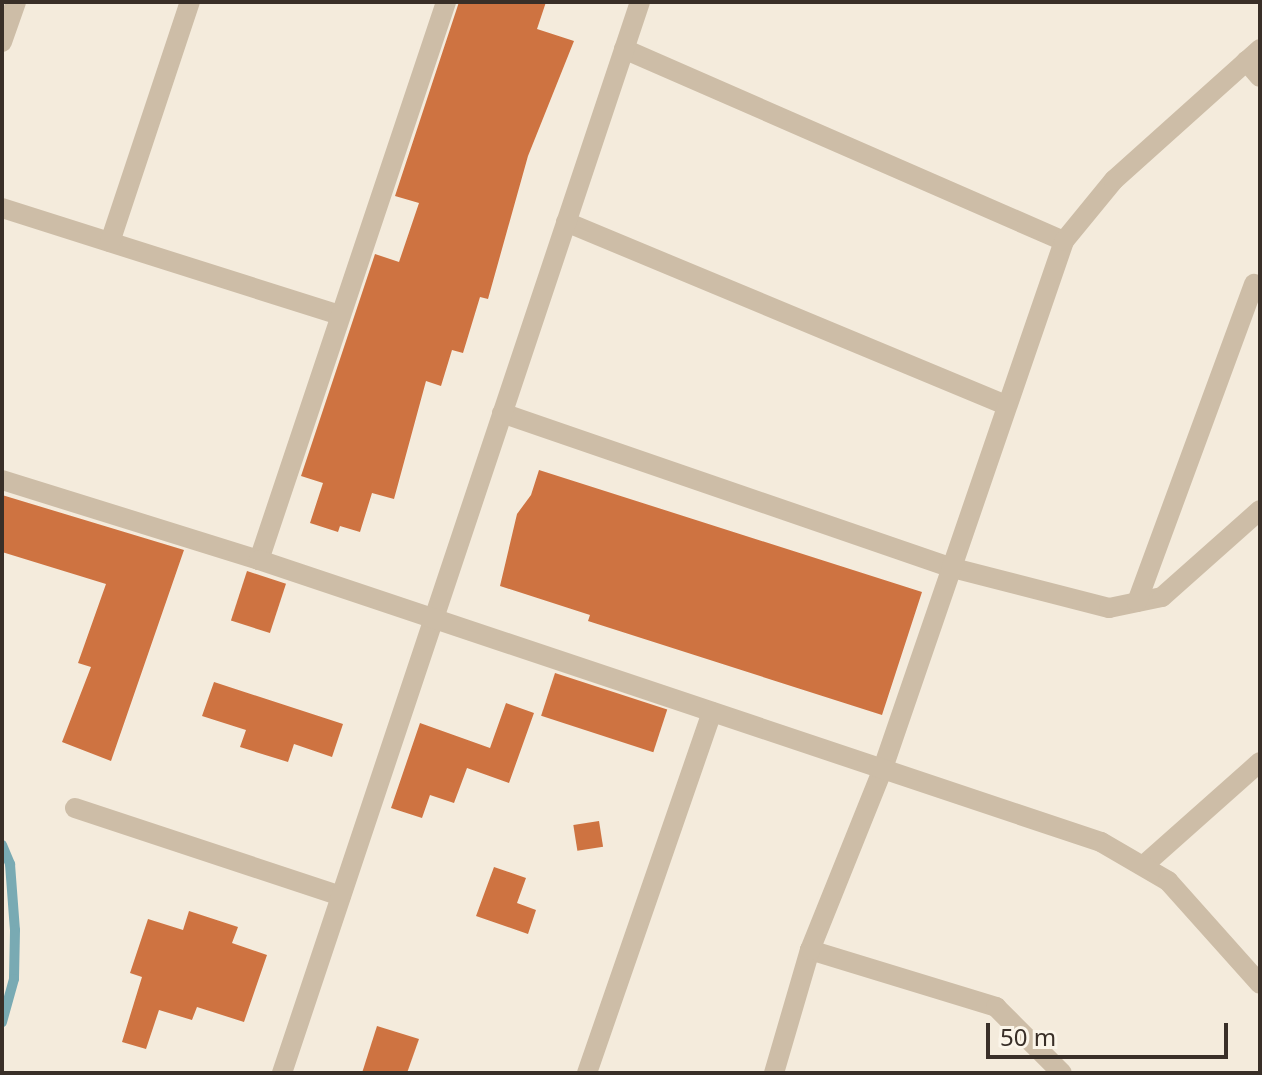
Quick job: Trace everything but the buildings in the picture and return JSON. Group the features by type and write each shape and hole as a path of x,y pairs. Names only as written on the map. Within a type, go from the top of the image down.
{"street":[{"path":"2,42 16,2"},
{"path":"110,242 190,2"},
{"path":"259,560 446,2"},
{"path":"282,1073 640,2"},
{"path":"624,49 1064,241"},
{"path":"774,1073 810,950 883,768 1064,241 1114,180 1253,55 1260,77"},
{"path":"2,208 340,315"},
{"path":"566,222 1006,405"},
{"path":"1137,602 1254,284"},
{"path":"502,413 953,568 1109,608 1162,597 1260,510"},
{"path":"2,480 259,560 1101,842 1144,865 1194,908 1260,984"},
{"path":"587,1073 712,712"},
{"path":"1144,865 1260,762"},
{"path":"75,808 341,896"},
{"path":"810,950 996,1007 1062,1073"}],"waterway":[{"path":"2,845 10,864 15,930 14,979 2,1022"}]}
